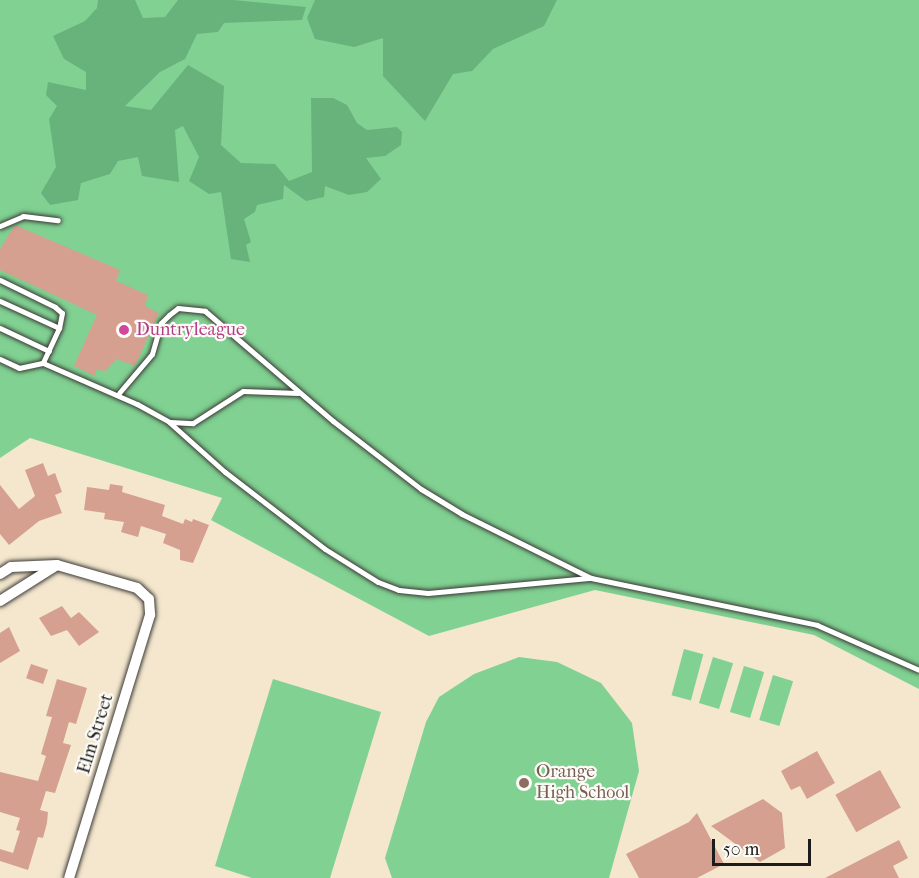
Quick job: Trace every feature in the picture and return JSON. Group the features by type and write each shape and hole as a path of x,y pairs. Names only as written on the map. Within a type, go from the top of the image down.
{"street":[{"path":"0,574 11,567 57,565"},
{"path":"0,601 57,565"},
{"name":"Elm Street","path":"57,565 137,588 149,599 150,615 69,878"}],"lane":[{"path":"0,225 23,216 58,220"},
{"path":"0,280 55,307 62,313 59,328 43,363"},
{"path":"0,301 59,328"},
{"path":"119,393 152,354 161,323 178,308 189,307 205,310 300,393 421,489 462,514 591,578 817,625 919,670"},
{"path":"0,328 49,351"},
{"path":"0,359 19,368 43,363 119,393 169,422 225,472 325,549 378,582 399,590 428,593 591,578"},
{"path":"169,422 193,423 243,391 300,393"}],"green space":[{"path":"0,0 919,0 919,689 814,635 595,590 429,636 211,520 222,498 30,438 0,458"},
{"path":"98,0 135,0 143,18 165,17 178,0 234,0 306,7 302,20 224,23 218,32 197,34 185,59 160,72 125,106 151,110 188,65 224,86 221,145 241,163 275,164 289,181 312,172 311,98 333,98 347,105 357,123 367,130 397,127 402,132 401,145 385,156 366,158 381,179 367,192 349,195 325,186 324,197 306,201 284,185 283,199 257,205 255,212 244,219 251,242 246,245 250,262 231,259 221,192 209,194 189,181 199,157 183,126 175,130 179,182 142,176 138,157 118,161 110,174 81,183 78,200 50,205 41,193 56,167 49,119 57,106 46,95 48,82 86,90 86,72 64,59 53,36 85,21 97,8"},
{"path":"315,0 557,0 544,26 493,49 472,71 453,74 425,121 383,76 383,38 354,47 315,39 307,18"},
{"path":"684,649 703,654 691,701 672,695"},
{"path":"519,657 557,662 601,683 632,723 639,771 609,878 392,878 385,858 426,722 439,697 474,674"},
{"path":"713,657 733,663 719,709 699,703"},
{"path":"744,666 764,672 750,718 730,712"},
{"path":"773,675 793,681 779,726 759,720"},
{"path":"273,679 381,712 330,878 252,878 215,866"}],"building":[{"path":"15,225 120,270 116,281 148,295 145,306 159,313 135,366 116,359 106,371 96,370 95,376 74,366 97,315 0,270 0,249"},
{"path":"43,463 48,476 55,473 62,492 55,495 62,513 39,521 9,545 0,534 0,485 19,509 35,496 25,470"},
{"path":"110,484 123,486 122,492 165,505 162,516 183,524 185,519 192,522 193,519 209,525 193,563 180,560 180,550 163,543 166,534 141,526 138,537 121,532 124,522 104,519 105,513 84,510 87,487 109,490"},
{"path":"62,606 71,618 79,612 99,632 79,646 67,630 51,636 39,618"},
{"path":"9,627 20,651 0,663 0,633"},
{"path":"31,664 48,670 43,684 26,678"},
{"path":"57,679 87,688 76,724 69,722 63,743 71,745 55,793 46,791 40,810 48,812 47,823 43,838 38,837 28,870 0,861 0,849 13,853 20,831 16,830 20,818 0,812 0,772 38,781 46,756 41,754 52,717 46,716"},
{"path":"817,751 835,783 807,799 800,786 791,790 781,771"},
{"path":"880,770 901,808 856,832 835,795"},
{"path":"763,799 782,813 785,848 760,862 711,826"},
{"path":"697,813 724,864 697,878 639,878 626,854 689,822"},
{"path":"899,840 908,858 893,866 899,878 825,878"}],"place":[{"name":"Duntryleague","path":"124,330"},
{"name":"Orange High School","path":"524,783"}]}
